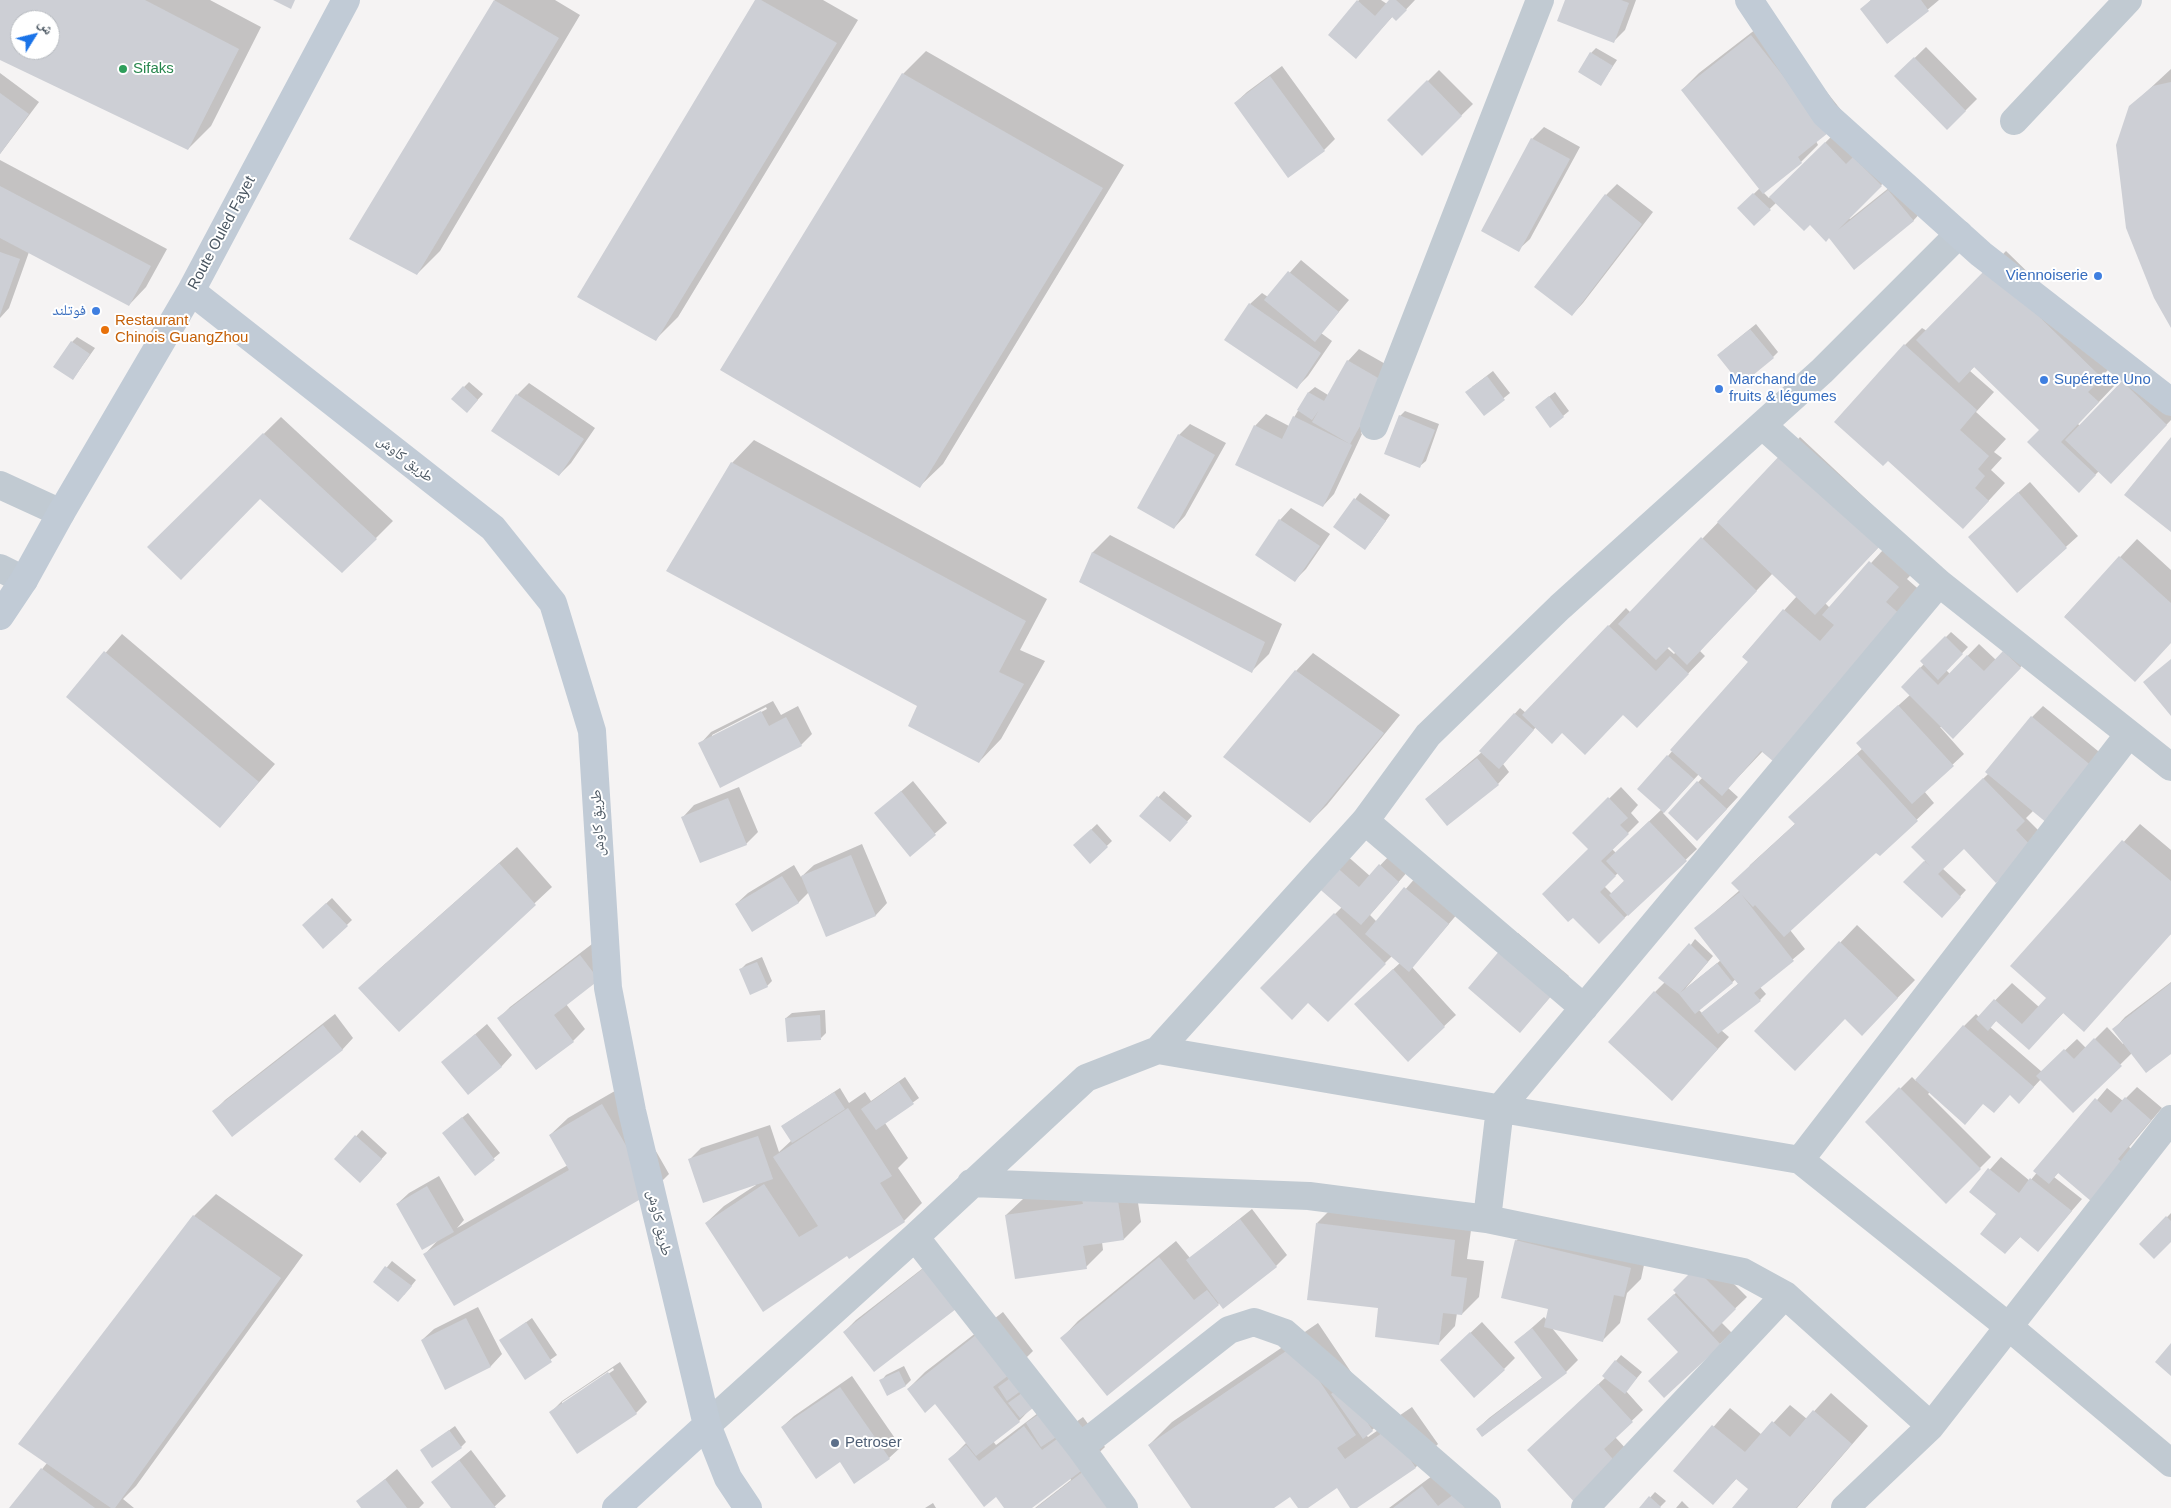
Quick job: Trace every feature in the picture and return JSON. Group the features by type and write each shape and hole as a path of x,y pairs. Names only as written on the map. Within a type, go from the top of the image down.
{"street":[{"name":"Route Ouled Fayet","path":"0,616 24,580 60,513 191,291 346,0"},
{"path":"1374,426 1540,0"},
{"path":"1749,0 1825,114 1981,254 2171,402"},
{"path":"2014,121 2128,0"},
{"path":"616,1508 915,1237 1086,1078 1158,1050 1365,820 1428,735 1560,607 1822,371 1959,234"},
{"name":"طريق كاوش","path":"191,291 493,528 553,603 592,730 608,988 632,1111 707,1425 728,1478 748,1508"},
{"path":"1762,426 1939,584 2171,767"},
{"path":"0,485 60,513"},
{"path":"0,568 24,580"},
{"path":"1488,1219 1500,1108 1939,584"},
{"path":"1800,1160 2129,734"},
{"path":"1365,820 1584,1008"},
{"path":"1158,1050 1800,1160 2009,1328 2171,1463"},
{"path":"1845,1508 1931,1426 2171,1119"},
{"path":"972,1183 1309,1196 1488,1219 1743,1272 1785,1296 1931,1426"},
{"path":"915,1237 1080,1447 1124,1508"},
{"path":"1585,1508 1785,1296"},
{"path":"1080,1447 1229,1330 1254,1322 1284,1332 1487,1508"}],"building":[{"name":"Sifaks","path":"0,0 145,0 239,49 188,150 0,60"},
{"path":"273,0 295,0 291,9"},
{"path":"494,0 559,38 417,275 349,239"},
{"path":"755,0 761,0 837,43 656,341 577,297"},
{"path":"1357,0 1375,16 1389,0 1396,0 1407,10 1396,21 1392,17 1356,59 1328,35"},
{"path":"1565,0 1621,0 1629,3 1614,43 1557,21"},
{"path":"1871,0 1921,0 1929,11 1887,44 1860,9"},
{"path":"1751,35 1828,133 1798,157 1802,163 1763,194 1681,90"},
{"path":"1590,52 1613,66 1601,86 1578,72"},
{"path":"1914,57 1966,111 1947,130 1894,76"},
{"path":"902,73 1103,188 920,488 720,370"},
{"path":"1270,76 1325,151 1288,178 1234,103"},
{"path":"1427,80 1462,116 1422,156 1387,120"},
{"path":"2171,82 2171,328 2154,298 2126,228 2116,145 2129,106 2153,86"},
{"path":"0,93 29,114 0,154"},
{"path":"1531,138 1570,159 1519,252 1481,231"},
{"path":"1825,142 1846,164 1853,157 1882,186 1838,230 1888,190 1914,221 1854,270 1829,238 1826,242 1810,225 1804,231 1769,197"},
{"path":"0,186 151,266 129,306 0,238"},
{"path":"1753,193 1771,210 1754,226 1737,208"},
{"path":"1605,194 1642,224 1572,316 1534,287"},
{"path":"0,252 20,259 0,315"},
{"name":"Supérette Uno","path":"1988,267 2102,378 2088,392 2099,402 2061,442 2096,475 2079,493 2027,442 2039,430 1974,367 1959,383 1916,340"},
{"path":"1288,271 1339,312 1315,342 1264,300"},
{"path":"1249,303 1321,353 1297,389 1224,340"},
{"path":"1750,329 1774,358 1741,385 1717,355"},
{"path":"71,341 90,354 73,380 53,367"},
{"path":"1904,344 1977,410 1960,430 1989,456 1978,469 1985,476 1975,488 1989,501 1963,529 1888,461 1883,466 1834,422"},
{"path":"1347,360 1385,382 1350,444 1312,422 1319,410 1312,420 1297,410 1308,392 1324,401"},
{"path":"1487,376 1505,400 1484,416 1465,392"},
{"path":"2122,381 2167,425 2111,484 2065,440"},
{"path":"463,386 478,400 467,413 451,399"},
{"path":"516,394 584,439 559,476 491,431"},
{"path":"1549,396 1564,417 1550,428 1535,407"},
{"path":"1399,415 1435,430 1420,468 1384,454"},
{"path":"1293,416 1352,445 1323,507 1235,465 1254,425 1282,439"},
{"path":"263,433 377,539 342,573 260,499 181,580 147,547"},
{"path":"1178,434 1215,455 1174,529 1137,508"},
{"path":"2171,437 2171,532 2124,495"},
{"path":"1782,453 1880,546 1815,615 1717,522"},
{"path":"731,462 1026,621 999,672 1024,684 979,763 908,726 917,706 666,571"},
{"path":"2018,492 2067,548 2017,593 1968,537"},
{"path":"1354,498 1386,521 1365,550 1333,527"},
{"path":"1279,519 1320,546 1295,582 1255,555"},
{"path":"1701,537 1757,591 1687,665 1669,647 1656,660 1618,624"},
{"path":"1092,552 1265,642 1252,673 1079,582"},
{"path":"2119,556 2171,603 2171,643 2135,682 2064,617"},
{"path":"1869,561 1899,587 1886,602 1902,616 1774,762 1761,751 1722,796 1670,750 1748,662 1742,657 1783,609 1820,641 1834,625 1822,615"},
{"path":"1608,625 1656,671 1670,656 1689,674 1637,728 1623,715 1585,755 1562,733 1552,744 1522,715"},
{"path":"1945,636 1963,654 1938,680 1920,661"},
{"path":"104,651 259,782 220,828 66,697"},
{"path":"2003,651 2021,668 1953,739 1901,687 1920,667 1938,685 1967,655 1984,671"},
{"path":"2171,659 2171,716 2143,682"},
{"path":"1295,670 1384,733 1310,823 1223,757"},
{"path":"1898,705 1954,766 1912,804 1856,743"},
{"path":"761,711 769,726 786,717 802,746 720,788 698,743"},
{"path":"1514,713 1534,730 1499,769 1479,751"},
{"path":"2031,716 2099,772 2053,828 1985,772"},
{"path":"1857,754 1918,821 1880,856 1876,853 1784,937 1755,905 1753,907 1741,894 1794,961 1754,993 1761,1001 1718,1034 1701,1013 1738,984 1694,928 1740,892 1731,883 1795,824 1788,817"},
{"path":"1667,755 1694,779 1664,813 1637,789"},
{"path":"1477,758 1499,785 1447,826 1425,799"},
{"path":"1983,778 2025,821 2016,830 2032,847 1996,883 1964,849 1938,874 1961,897 1942,918 1903,882 1924,861 1930,866 1911,847"},
{"path":"1697,781 1727,809 1697,841 1668,813"},
{"path":"901,791 936,835 910,857 874,813"},
{"path":"1157,796 1188,822 1170,842 1139,816"},
{"path":"1608,797 1628,818 1620,825 1629,834 1601,861 1616,876 1600,892 1625,918 1599,944 1573,918 1568,922 1542,894 1588,849 1572,833"},
{"path":"728,798 747,845 700,863 681,817"},
{"path":"1649,821 1687,861 1628,916 1609,895 1624,881 1606,861"},
{"path":"1091,829 1108,847 1090,864 1073,845"},
{"path":"2122,840 2171,881 2171,934 2084,1032 2063,1013 2029,1050 1996,1021 1988,1031 1976,1019 1994,999 2022,1024 2046,998 2010,966"},
{"path":"851,855 876,916 826,937 801,876"},
{"path":"499,863 536,905 399,1032 358,988"},
{"path":"1333,864 1359,887 1379,864 1399,882 1361,925 1315,885"},
{"path":"782,876 799,903 752,932 735,904"},
{"path":"1404,887 1449,924 1409,972 1365,934"},
{"path":"326,903 348,926 323,949 302,925"},
{"path":"1334,913 1386,964 1328,1022 1308,1003 1292,1020 1260,988"},
{"path":"1839,941 1898,998 1862,1036 1845,1019 1795,1071 1754,1031"},
{"path":"1506,943 1558,988 1520,1033 1468,988"},
{"path":"1689,943 1708,962 1680,993 1717,963 1733,983 1695,1014 1679,994 1658,978"},
{"path":"580,955 599,980 554,1015 574,1042 536,1070 497,1018"},
{"path":"757,962 768,987 750,995 739,969"},
{"path":"1393,969 1445,1027 1408,1062 1354,1004"},
{"path":"2171,983 2171,1054 2146,1073 2112,1029"},
{"path":"1654,991 1718,1049 1672,1101 1608,1042"},
{"path":"820,1015 821,1040 787,1042 785,1018"},
{"path":"323,1025 343,1050 232,1137 212,1111"},
{"path":"1963,1025 2034,1087 2019,1104 2010,1095 1994,1113 1983,1104 1965,1125 1915,1080"},
{"path":"475,1034 502,1067 468,1095 441,1062"},
{"path":"2094,1038 2122,1066 2073,1113 2036,1076 2064,1049 2074,1059"},
{"path":"899,1082 914,1104 876,1130 861,1109"},
{"path":"1899,1087 1981,1169 1946,1204 1865,1122"},
{"path":"834,1092 845,1109 792,1143 781,1126"},
{"path":"2125,1097 2151,1120 2118,1159 2124,1164 2092,1202 2058,1173 2049,1184 2033,1171 2095,1098 2111,1113"},
{"path":"602,1104 653,1192 454,1306 423,1254 569,1170 549,1135"},
{"path":"848,1108 892,1176 880,1183 905,1222 849,1259 847,1256 763,1312 705,1223 764,1184 799,1237 818,1226 773,1157"},
{"path":"462,1117 495,1160 475,1176 442,1133"},
{"path":"355,1135 382,1159 360,1183 334,1159"},
{"path":"758,1136 773,1179 703,1203 688,1159"},
{"path":"1988,1168 2019,1193 2030,1178 2072,1211 2038,1252 2020,1237 2005,1254 1980,1234 1996,1214 1969,1192"},
{"path":"427,1186 454,1232 422,1250 396,1204"},
{"path":"1117,1194 1124,1240 1083,1246 1087,1269 1015,1279 1005,1215 1083,1204 1082,1199"},
{"path":"193,1215 281,1278 115,1508 111,1508 18,1444"},
{"path":"2166,1216 2171,1221 2171,1242 2154,1259 2139,1244"},
{"path":"1240,1219 1277,1267 1223,1309 1186,1260"},
{"path":"1316,1223 1455,1240 1451,1276 1467,1278 1462,1315 1443,1313 1439,1345 1375,1337 1378,1308 1307,1300"},
{"path":"1515,1240 1631,1268 1624,1297 1614,1295 1603,1342 1544,1327 1548,1309 1501,1298"},
{"path":"1159,1257 1194,1300 1207,1290 1219,1305 1107,1396 1060,1338"},
{"path":"385,1266 412,1286 398,1302 373,1282"},
{"path":"924,1268 956,1309 874,1372 843,1332"},
{"path":"1695,1268 1736,1309 1713,1332 1673,1290"},
{"path":"1674,1294 1721,1345 1664,1398 1648,1381 1678,1352 1647,1319"},
{"path":"466,1318 491,1367 445,1390 421,1340"},
{"path":"526,1322 552,1362 525,1380 499,1340"},
{"path":"985,1328 1017,1369 993,1387 1020,1422 976,1456 935,1404 925,1413 907,1389"},
{"path":"1532,1328 1567,1373 1482,1437 1476,1429 1542,1378 1514,1342"},
{"path":"1470,1332 1505,1370 1474,1398 1440,1360"},
{"path":"2171,1343 2171,1376 2155,1362"},
{"path":"1295,1345 1356,1435 1337,1448 1345,1459 1389,1428 1416,1468 1357,1508 1350,1508 1337,1488 1308,1508 1298,1508 1290,1497 1274,1508 1191,1508 1148,1445"},
{"path":"1615,1360 1637,1378 1625,1394 1602,1376"},
{"path":"899,1371 906,1386 887,1396 879,1380"},
{"path":"608,1372 637,1414 577,1454 549,1412"},
{"path":"1013,1376 1022,1390 1007,1401 998,1387"},
{"path":"1598,1384 1633,1422 1604,1449 1618,1465 1576,1504 1527,1450"},
{"path":"1343,1386 1373,1431 1363,1439 1331,1394"},
{"name":"Petroser","path":"840,1387 890,1459 854,1484 840,1462 816,1479 781,1427"},
{"path":"1026,1390 1037,1405 1020,1418 1008,1403"},
{"path":"1048,1408 1064,1432 1041,1447 1026,1423"},
{"path":"1813,1410 1852,1444 1796,1508 1732,1508 1748,1489 1736,1479 1713,1505 1673,1471 1712,1425 1745,1452 1772,1421 1790,1437"},
{"path":"1024,1426 1042,1450 1065,1433 1089,1465 1032,1508 1004,1508 996,1497 984,1507 948,1459 966,1445 979,1461"},
{"path":"449,1430 462,1448 432,1468 420,1450"},
{"path":"459,1460 496,1508 451,1508 431,1482"},
{"path":"41,1468 95,1508 9,1508"},
{"path":"1085,1470 1115,1508 1036,1508"},
{"path":"385,1479 407,1508 361,1508 356,1501"},
{"path":"1422,1486 1438,1506 1454,1494 1465,1508 1393,1508"},
{"path":"1649,1496 1661,1507 1660,1508 1639,1508"}],"place":[{"name":"Sifaks","path":"123,69"},
{"name":"Viennoiserie","path":"2098,276"},
{"name":"فوتلند","path":"96,311"},
{"name":"Restaurant Chinois GuangZhou","path":"105,330"},
{"name":"Supérette Uno","path":"2044,380"},
{"name":"Marchand de fruits & légumes","path":"1719,389"},
{"name":"Petroser","path":"835,1443"}]}
